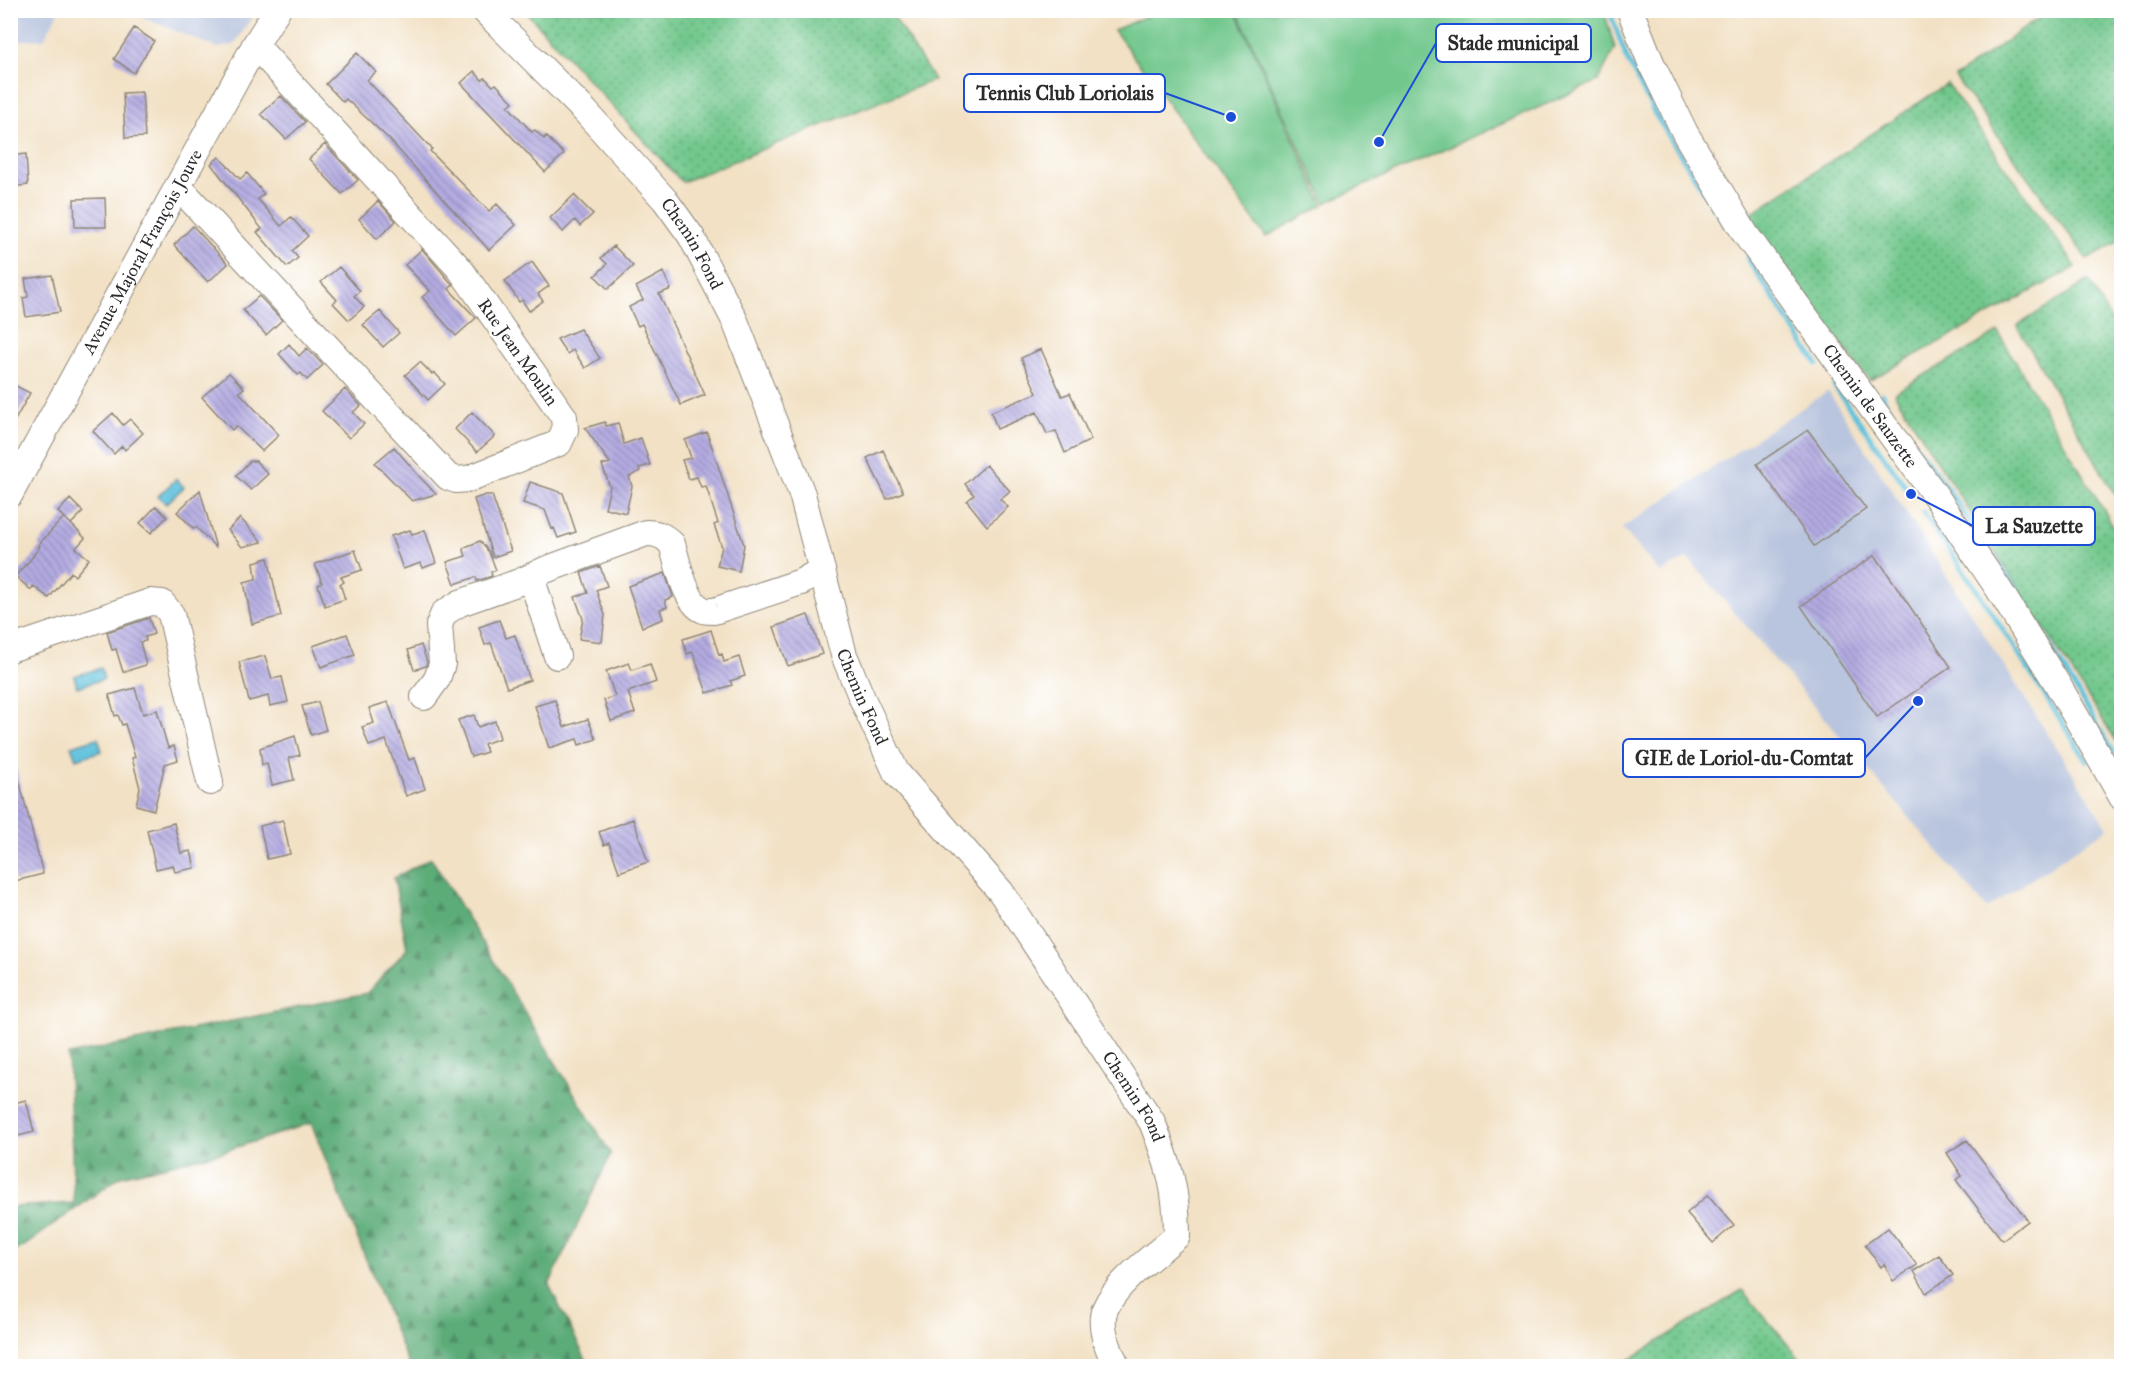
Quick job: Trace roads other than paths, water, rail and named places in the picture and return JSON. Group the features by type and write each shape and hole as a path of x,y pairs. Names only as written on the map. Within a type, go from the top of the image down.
{"street":[{"name":"Avenue Majoral François Jouve","path":"10,494 255,45 277,10"},
{"name":"Chemin Fond","path":"484,10 585,111 665,200 692,236 735,321 802,494 844,655 897,772 1001,892 1152,1122 1168,1164 1177,1204 1177,1236 1119,1287 1104,1310 1104,1335 1118,1366"},
{"name":"Chemin de Sauzette","path":"1630,10 1652,64 1685,133 1746,235 1935,495 1998,588 2058,685 2121,797"},
{"name":"Rue Jean Moulin","path":"178,186 448,477 456,480 468,479 558,443 565,430 564,417 460,269 255,45"},
{"path":"424,697 437,679 442,664 439,625 444,613 460,603 646,533 656,533 672,544 689,596 694,604 704,611 714,610 801,582 822,570"},
{"path":"531,577 557,656"},
{"path":"10,649 150,602 162,603 171,614 210,782"}],"water":[{"path":"176,479 184,487 166,504 158,496"},
{"path":"101,668 104,679 77,687 74,676"},
{"path":"98,738 102,751 76,759 71,746"}],"waterway":[{"path":"1609,10 1627,59 1655,114 1725,225"},
{"path":"1747,258 1817,364"},
{"path":"1834,386 1911,494"},
{"path":"1882,394 1890,412 1944,484 2018,593 2122,766"},
{"path":"1923,512 1983,599 2087,761"}],"place":[{"name":"Tennis Club Loriolais","path":"1231,117"},
{"name":"Stade municipal","path":"1379,142"},
{"name":"La Sauzette","path":"1911,494"},
{"name":"GIE de Loriol-du-Comtat","path":"1918,701"}]}
